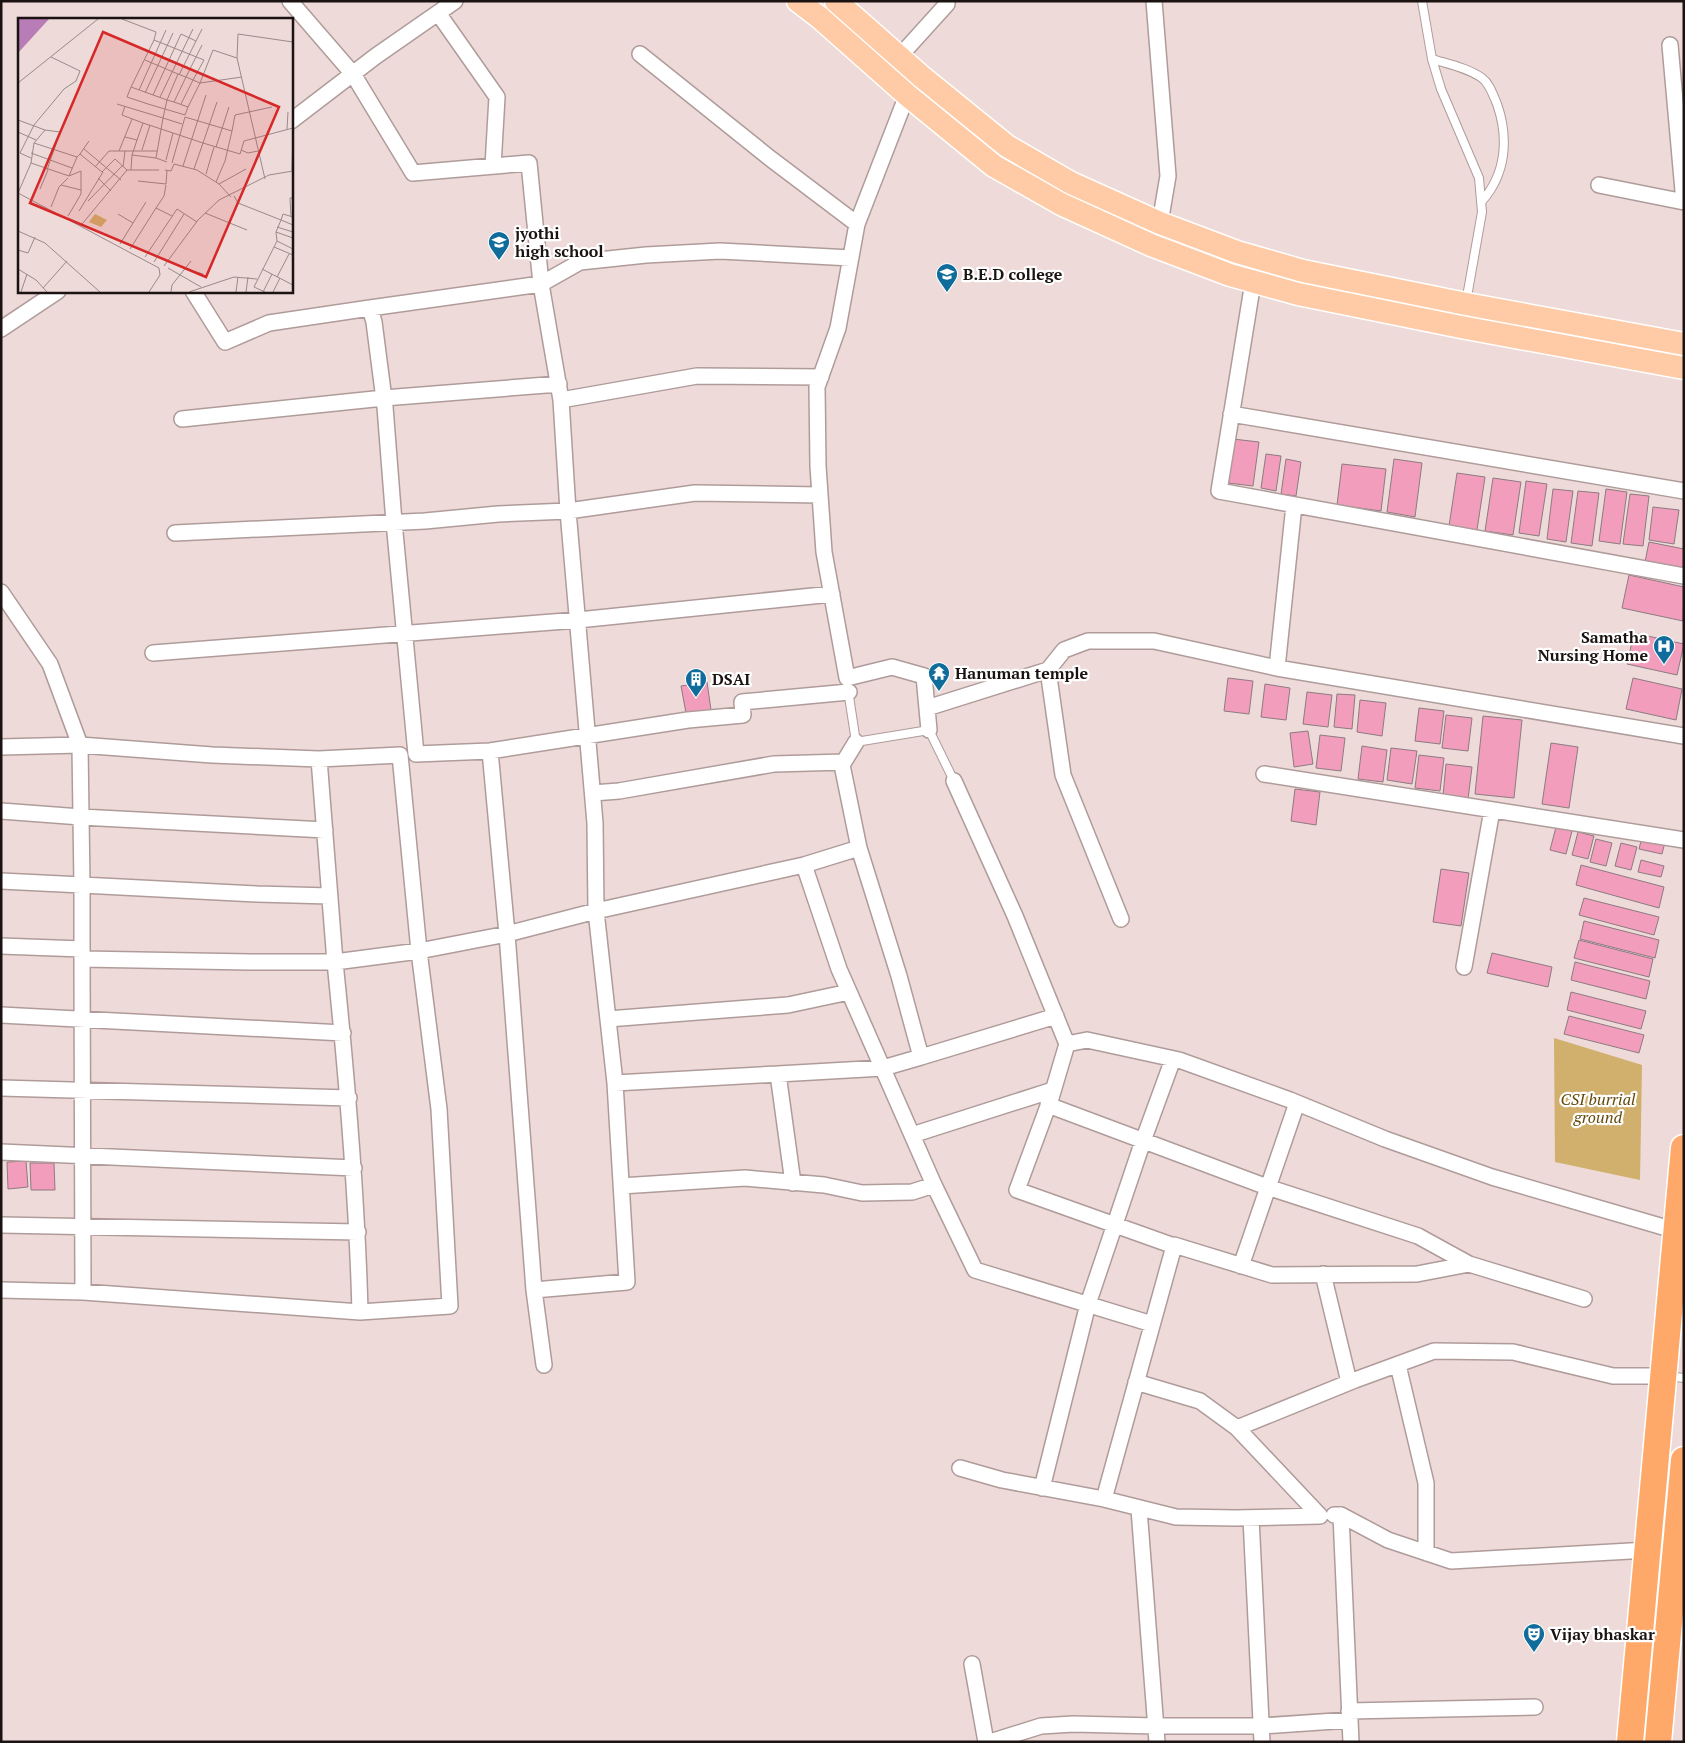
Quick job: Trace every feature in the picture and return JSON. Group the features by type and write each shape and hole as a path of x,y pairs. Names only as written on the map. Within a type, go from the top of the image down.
{"highway":[{"path":"1630,1742 1648,1550 1674,1377 1677,1231 1684,1148"},
{"path":"1658,1742 1684,1460"}],"main road":[{"path":"798,1 907,95 994,166 1061,204 1151,245 1230,275 1298,294 1461,327 1684,368"},
{"path":"836,1 922,77 1007,146 1071,183 1160,223 1237,252 1303,271 1466,304 1684,344"},
{"path":"994,166 1007,146"},
{"path":"1061,204 1071,183"}],"street":[{"path":"290,1 353,74 413,173 529,163 541,284 561,400 568,511 596,823 596,911 614,1083 627,1282 534,1290"},
{"path":"292,120 353,74 456,1"},
{"path":"899,57 947,4 947,1"},
{"path":"1151,245 1160,223 1168,176 1154,1"},
{"path":"438,13 497,97 493,166"},
{"path":"1599,186 1684,202 1670,44"},
{"path":"640,54 771,159 857,224"},
{"path":"848,685 824,552 818,466 817,387 838,328 857,224 907,95 922,77"},
{"path":"194,292 225,342 269,323 541,284 580,262 646,255 720,251 851,258"},
{"path":"1253,282 1219,491 1684,576"},
{"path":"1,329 56,292"},
{"path":"370,308 374,322 384,398 416,754"},
{"path":"561,400 697,376 821,376"},
{"path":"182,419 384,398 559,384"},
{"path":"1231,414 1684,491"},
{"path":"175,533 568,511 695,493 820,495"},
{"path":"1278,668 1294,505"},
{"path":"1,592 50,664 80,745 83,1292"},
{"path":"154,653 578,620 832,594"},
{"path":"927,708 1048,670 1064,650 1088,641 1154,641 1278,668 1684,736"},
{"path":"1,747 80,745 319,759 490,751 688,720 743,715 742,702 848,685 892,667 924,676 929,730"},
{"path":"1048,670 1063,775 1121,919"},
{"path":"856,742 842,765 859,848 899,976 921,1057"},
{"path":"490,751 508,934 534,1290 544,1365"},
{"path":"1,1290 83,1292 360,1312 450,1306 439,1109 419,951 400,755"},
{"path":"319,759 335,962 349,1098 358,1232 360,1312"},
{"path":"593,793 619,791 774,764 844,762"},
{"path":"1264,774 1684,840"},
{"path":"954,782 1015,916 1067,1044 1017,1190 1174,1245 1272,1275 1417,1274 1469,1264"},
{"path":"1464,966 1492,810"},
{"path":"1,811 325,830"},
{"path":"1,946 82,954 250,962 335,962 419,951 508,934 596,911 804,865 859,848"},
{"path":"804,865 839,969 934,1185 975,1270 1152,1324"},
{"path":"1,881 330,896"},
{"path":"608,1018 788,1005 849,992"},
{"path":"1,1015 342,1033"},
{"path":"614,1083 883,1068 1056,1016"},
{"path":"1067,1044 1087,1040 1173,1058 1296,1103 1384,1140 1492,1177 1677,1231"},
{"path":"1042,1488 1088,1304 1114,1224 1173,1058"},
{"path":"778,1074 793,1182"},
{"path":"1,1088 349,1098"},
{"path":"912,1135 1050,1098 1143,1141 1267,1187 1418,1236 1469,1264 1584,1299"},
{"path":"1241,1266 1296,1103"},
{"path":"1,1152 83,1154 354,1168"},
{"path":"621,1186 745,1178 793,1182 862,1193 912,1192 934,1185"},
{"path":"1,1225 358,1232"},
{"path":"1104,1498 1174,1245"},
{"path":"1323,1274 1349,1382"},
{"path":"1237,1428 1349,1382 1434,1351 1513,1352 1613,1376 1674,1377"},
{"path":"1398,1365 1426,1483 1426,1553"},
{"path":"1136,1382 1200,1400 1237,1428 1320,1516"},
{"path":"960,1468 1002,1480 1104,1498 1176,1518 1341,1515 1388,1540 1451,1561 1648,1550"},
{"path":"1139,1509 1157,1742"},
{"path":"1341,1515 1350,1742"},
{"path":"1251,1518 1262,1742"},
{"path":"972,1664 988,1742 1041,1726 1073,1724 1261,1726 1349,1716 1535,1706"}],"lane":[{"path":"1422,1 1432,59 1441,89 1479,178 1482,201 1482,212 1461,327"},
{"path":"1432,59 1472,72 1483,79 1492,91 1504,131 1505,149 1500,170 1490,192 1482,201"},
{"path":"848,685 856,742 929,730 954,782"}],"green space":[{"name":"CSI burrial ground","path":"1554,1038 1642,1065 1640,1180 1555,1162"}],"building":[{"path":"1233,439 1259,442 1253,486 1228,483"},
{"path":"1266,454 1281,456 1276,491 1261,488"},
{"path":"1286,459 1301,462 1296,496 1281,494"},
{"path":"1394,459 1422,463 1415,517 1387,512"},
{"path":"1342,464 1386,469 1381,511 1337,505"},
{"path":"1457,473 1485,477 1477,530 1449,526"},
{"path":"1493,478 1521,482 1513,535 1485,531"},
{"path":"1526,481 1547,484 1539,536 1519,533"},
{"path":"1553,489 1573,491 1566,542 1547,539"},
{"path":"1606,489 1627,492 1620,544 1599,541"},
{"path":"1578,491 1599,493 1592,546 1571,543"},
{"path":"1630,494 1649,496 1643,546 1623,544"},
{"path":"1653,507 1679,510 1674,544 1649,540"},
{"path":"1649,542 1684,549 1684,569 1645,562"},
{"path":"1629,575 1684,587 1683,621 1622,608"},
{"path":"1634,633 1684,644 1677,675 1627,664"},
{"path":"1228,678 1253,681 1249,714 1224,711"},
{"path":"1633,678 1682,689 1676,720 1626,709"},
{"name":"DSAI","path":"707,682 711,710 686,713 681,686"},
{"path":"1265,684 1290,688 1286,720 1261,717"},
{"path":"1307,692 1332,695 1328,727 1303,724"},
{"path":"1337,694 1355,695 1352,729 1334,727"},
{"path":"1360,700 1386,703 1382,736 1357,732"},
{"path":"1419,708 1444,711 1440,744 1415,741"},
{"path":"1446,715 1472,718 1468,751 1442,748"},
{"path":"1483,716 1522,720 1514,798 1475,794"},
{"path":"1308,731 1313,764 1294,767 1290,733"},
{"path":"1320,735 1345,738 1341,771 1316,768"},
{"path":"1551,743 1578,747 1569,808 1542,804"},
{"path":"1362,746 1387,750 1383,782 1358,779"},
{"path":"1391,748 1417,751 1412,784 1387,780"},
{"path":"1419,755 1444,758 1440,791 1415,788"},
{"path":"1446,764 1472,767 1468,799 1443,796"},
{"path":"1295,789 1320,792 1316,825 1291,821"},
{"path":"1556,827 1572,831 1566,854 1550,850"},
{"path":"1578,832 1594,836 1588,859 1572,855"},
{"path":"1642,837 1665,842 1662,854 1639,849"},
{"path":"1596,839 1612,843 1606,866 1590,862"},
{"path":"1621,843 1637,847 1631,870 1615,866"},
{"path":"1641,860 1664,866 1661,877 1638,872"},
{"path":"1581,865 1664,887 1659,908 1576,885"},
{"path":"1441,869 1469,873 1461,926 1433,922"},
{"path":"1584,898 1659,917 1654,935 1579,915"},
{"path":"1584,921 1659,940 1655,958 1580,939"},
{"path":"1579,940 1653,959 1649,977 1574,958"},
{"path":"1492,953 1552,967 1548,987 1487,973"},
{"path":"1575,962 1650,981 1646,999 1571,980"},
{"path":"1571,992 1646,1011 1641,1029 1567,1010"},
{"path":"1569,1016 1644,1035 1639,1053 1564,1034"},
{"path":"26,1161 28,1187 8,1189 7,1162"},
{"path":"30,1163 54,1163 55,1190 31,1190"}],"place":[{"name":"jyothi high school","path":"499,261"},
{"name":"B.E.D college","path":"947,293"},
{"name":"Samatha Nursing Home","path":"1664,665"},
{"name":"Hanuman temple","path":"939,692"},
{"name":"DSAI","path":"696,698"},
{"name":"Vijay bhaskar","path":"1534,1653"}]}
